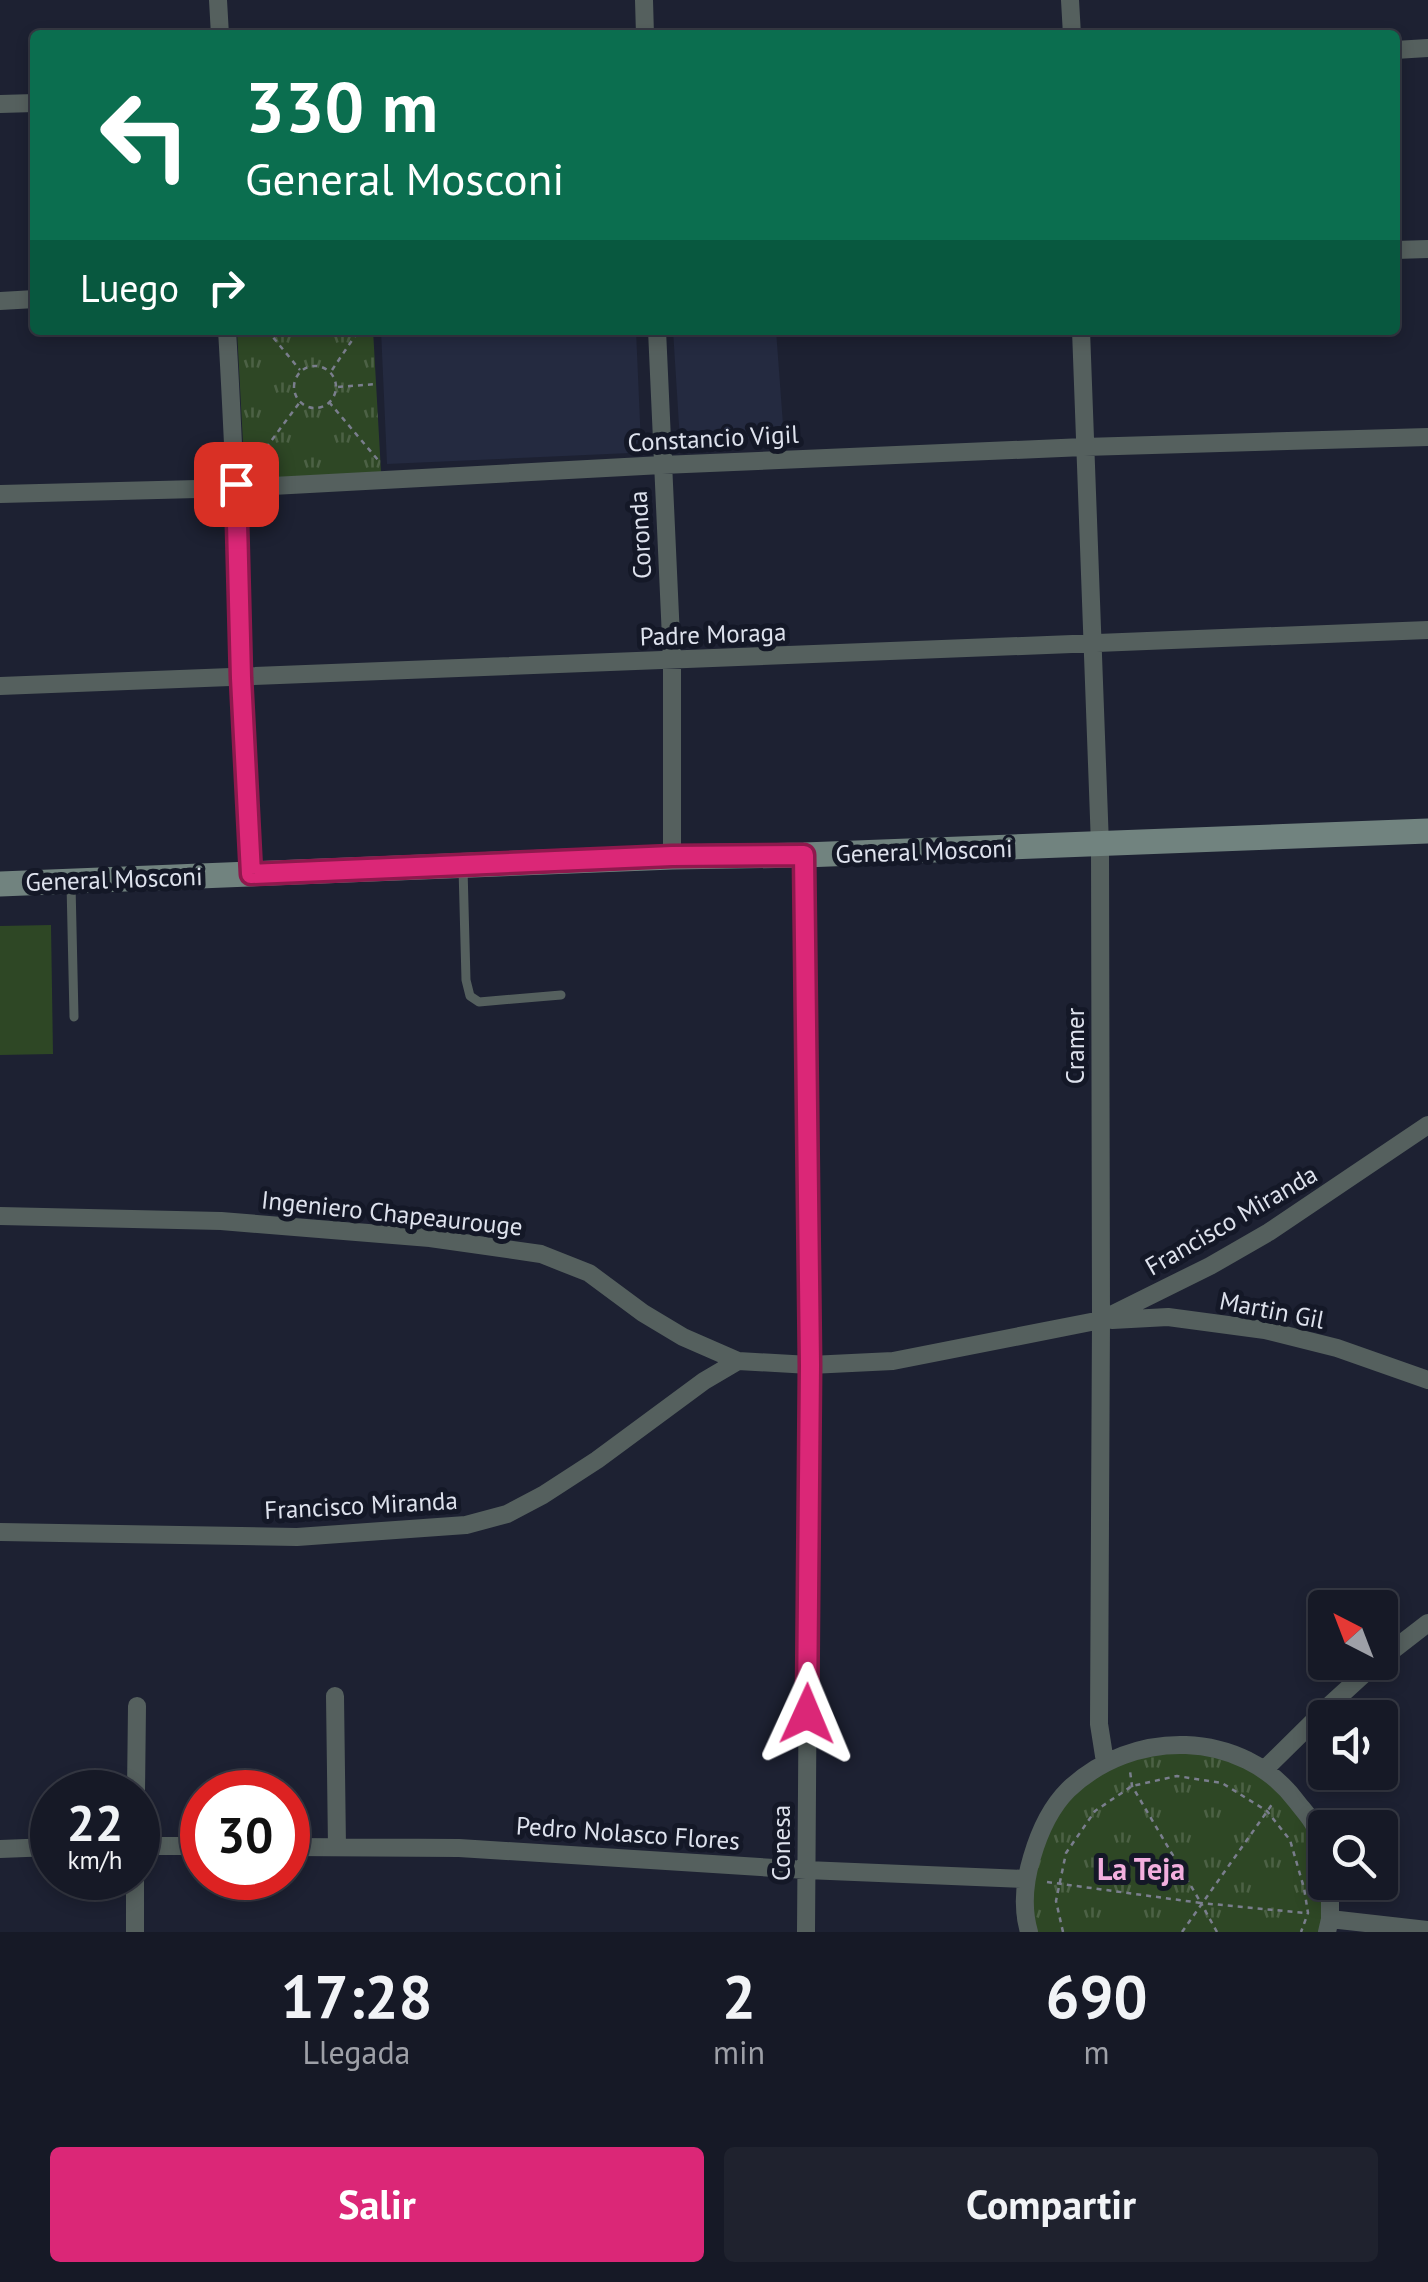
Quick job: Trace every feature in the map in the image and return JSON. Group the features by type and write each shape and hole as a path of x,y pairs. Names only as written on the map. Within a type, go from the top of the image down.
{"street":[{"path":"218,0 220,30"},
{"path":"644,0 646,30"},
{"path":"1070,0 1072,30"},
{"path":"1400,50 1428,48"},
{"path":"0,104 30,103"},
{"path":"1400,250 1428,248"},
{"path":"0,300 30,299"},
{"path":"227,335 237,486 251,874"},
{"name":"Coronda","path":"657,335 672,660 672,856"},
{"name":"Cramer","path":"1081,335 1100,845 1099,1724 1106,1762"},
{"name":"Constancio Vigil","path":"0,494 1084,447 1428,437"},
{"name":"Padre Moraga","path":"0,686 1428,630"},
{"name":"General Mosconi","path":"0,884 672,856 804,855 1428,831"},
{"name":"Conesa","path":"804,855 810,1365 806,1932"},
{"name":"Francisco Miranda","path":"810,1365 892,1361 1101,1320 1210,1266 1268,1232 1428,1126"},
{"name":"Ingeniero Chapeaurouge","path":"0,1216 221,1222 430,1238 541,1254 589,1273 642,1313 738,1360 810,1365"},
{"name":"Martin Gil","path":"1101,1320 1168,1318 1265,1330 1338,1348 1428,1380"},
{"name":"Francisco Miranda","path":"0,1532 296,1536 466,1525 508,1514 543,1495 738,1360"},
{"path":"1398,1646 1428,1623"},
{"path":"1265,1769 1358,1680"},
{"path":"336,1696 337,1847"},
{"path":"136,1706 136,1770"},
{"path":"1029,1932 1026,1879 1039,1832 1066,1792 1126,1752 1161,1744 1198,1744 1232,1753 1265,1769 1286,1787 1308,1816"},
{"name":"Pedro Nolasco Flores","path":"310,1846 459,1848 806,1870 1026,1879"},
{"path":"0,1849 30,1848"},
{"path":"135,1932 136,1900"},
{"path":"1330,1900 1329,1926 1428,1930"}],"lane":[{"path":"463,865 466,980 470,996 479,1002 561,995"},
{"path":"72,881 74,1017"}],"path":[{"path":"271,335 300,370"},
{"path":"331,372 356,335"},
{"path":"316,365 331,372 336,388 329,402 314,408 300,402 293,385 300,370 316,365"},
{"path":"336,388 377,384"},
{"path":"237,486 300,402"},
{"path":"329,402 378,462"},
{"path":"1126,1752 1132,1786 1218,1932"},
{"path":"1063,1932 1056,1902 1066,1853 1094,1811 1132,1786 1177,1776 1222,1783 1267,1811 1290,1840 1304,1888 1308,1913 1301,1932"},
{"path":"1182,1932 1286,1787"},
{"path":"1026,1879 1308,1913 1329,1926"}],"shaded area":[{"path":"381,335 636,335 641,445 630,453 387,464"},
{"path":"673,335 776,335 784,438 680,441"}],"green space":[{"path":"237,335 373,335 381,472 245,480"},
{"path":"51,925 53,1054 0,1055 0,926"},
{"path":"1198,1744 1276,1777 1308,1829 1308,1900 1326,1900 1327,1932 1029,1932 1039,1832 1105,1762"}],"district":[{"name":"La Teja","path":"1141,1868"}],"route":[{"path":"236,484 251,874 672,856 804,855 810,1365 807,1714"}]}
